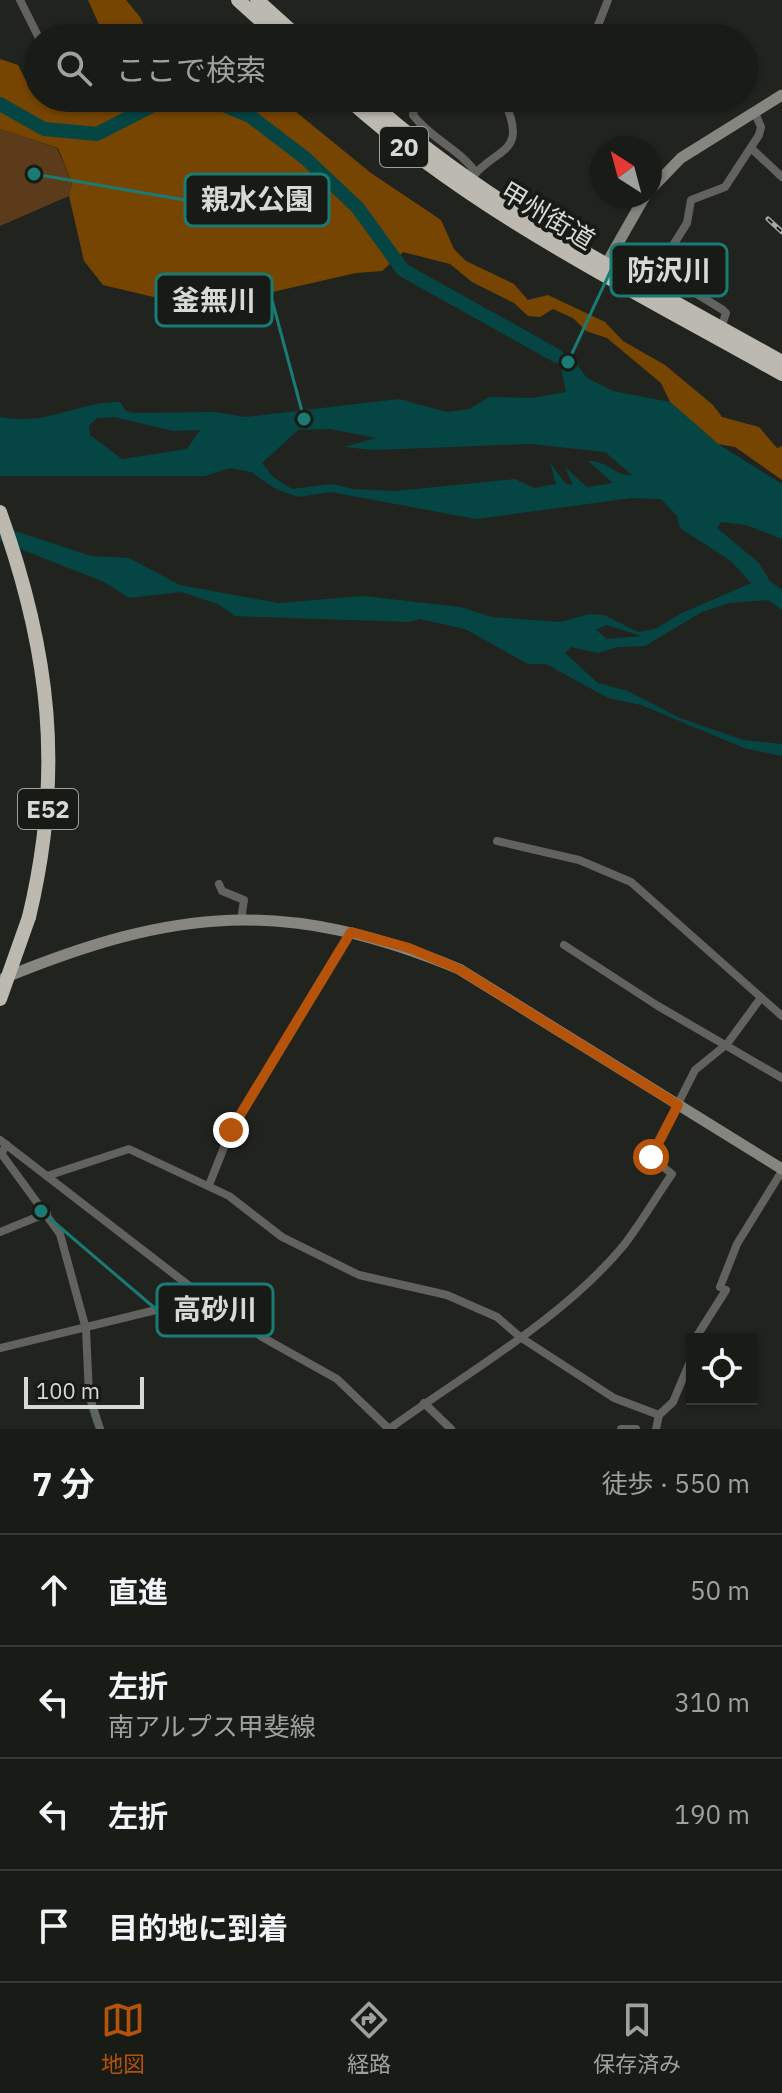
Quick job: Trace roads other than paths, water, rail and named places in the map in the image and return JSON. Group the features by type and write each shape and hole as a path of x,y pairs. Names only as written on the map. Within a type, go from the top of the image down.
{"highway":[{"path":"238,0 265,24"},
{"path":"257,0 284,24"},
{"name":"甲州街道","path":"379,112 464,192 516,226 721,328 782,362"},
{"name":"甲州街道","path":"382,112 604,269 782,374"},
{"name":"E52","path":"0,512 30,604 48,699 50,790 39,875 29,917 0,999"}],"main road":[{"path":"758,111 782,95"},
{"path":"662,178 681,158 755,113"},
{"path":"604,269 638,208"},
{"path":"0,979 104,939 165,925 241,920 313,923 351,932 409,948 459,969 782,1170"}],"street":[{"path":"20,0 32,24"},
{"path":"599,24 608,0"},
{"path":"414,112 425,130 468,161 472,177 500,157 510,141 514,122 509,112"},
{"path":"721,328 726,313 663,273 660,266 687,223 691,200 725,187 751,148 761,127 755,113"},
{"path":"751,148 782,177"},
{"path":"497,841 579,860 631,882 782,1016"},
{"path":"219,884 222,891 244,900 241,920"},
{"path":"209,1185 231,1130 351,932"},
{"path":"564,945 658,1006 782,1078"},
{"path":"372,1429 387,1427 520,1337 596,1274 632,1233 672,1174 651,1157 695,1070 727,1044 760,999"},
{"path":"100,1429 89,1395 86,1329 60,1234 1,1153 4,1142 205,1298 262,1337 337,1379 387,1427"},
{"path":"50,1175 129,1149 209,1185 229,1196 282,1237 359,1275 447,1295 497,1317 520,1337 614,1398 659,1415"},
{"path":"698,1333 723,1288 737,1244 782,1170"},
{"path":"0,1232 47,1213"},
{"path":"0,1348 205,1298"},
{"path":"656,1429 659,1415 673,1402 686,1371"},
{"path":"424,1403 451,1429"},
{"path":"621,1429 636,1429"}],"water":[{"path":"541,346 570,355 587,378 613,391 670,402 718,444 782,484 782,539 746,525 721,522 717,528 759,563 770,581 782,590 782,610 768,600 729,603 702,612 645,646 618,647 598,653 571,647 565,653 598,683 628,691 680,718 743,740 782,744 782,756 744,748 641,705 608,698 546,664 528,664 465,629 420,619 409,622 235,616 218,604 181,592 129,598 104,582 0,541 0,526 91,556 129,558 180,585 278,603 363,596 460,607 492,617 560,622 589,614 604,615 638,632 655,629 680,614 751,583 731,561 680,528 677,516 661,499 632,498 476,519 331,492 298,497 276,489 251,472 230,468 205,476 0,476 0,417 34,418 120,402 126,411 136,413 215,412 245,417 399,399 447,412 469,409 490,397 532,398 566,392 560,363","holes":["114,417 173,431 200,430 187,449 122,459 90,435 89,426 97,418","330,429 376,438 344,447 374,450 530,444 605,452 632,475 588,461 613,483 587,487 565,467 573,485 566,484 550,463 556,484 534,488 515,479 396,491 354,489 332,484 292,489 273,477 262,463 298,430","606,625 642,636 607,639 596,630"]}],"waterway":[{"path":"0,104 44,129 97,134 140,112"},
{"path":"240,112 305,158 357,207 403,270 557,356"},
{"path":"88,1404 94,1424"}],"railway":[{"path":"768,219 782,232"}],"place":[{"name":"親水公園","path":"34,174"},
{"name":"防沢川","path":"568,362"},
{"name":"釜無川","path":"304,419"},
{"name":"高砂川","path":"41,1211"}]}
